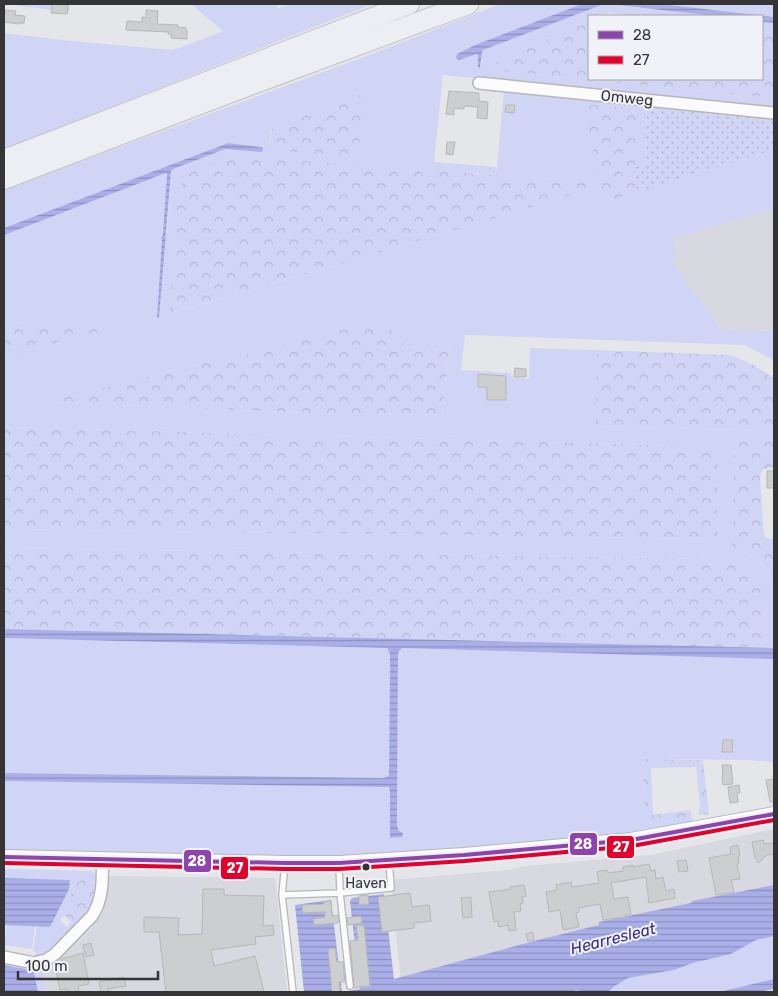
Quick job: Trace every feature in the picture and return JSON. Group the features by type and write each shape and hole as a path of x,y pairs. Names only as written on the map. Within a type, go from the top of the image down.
{"highway":[{"path":"4,160 409,4"},
{"path":"4,179 468,4"}],"street":[{"name":"Omweg","path":"479,84 774,113"},
{"path":"4,857 339,863 597,844 631,840 774,814"},
{"path":"4,957 34,963 46,960 55,954 92,916 99,904 102,859"}],"lane":[{"path":"282,895 340,893 391,888 389,860"},
{"path":"284,863 282,895 293,992"},
{"path":"339,863 340,893 350,986"}],"shaded area":[{"path":"774,209 774,331 721,329 673,264 675,238"},
{"path":"774,829 774,893 401,982 390,880 651,855"},
{"path":"107,876 275,878 287,992 28,992 25,978 51,965 91,929 103,912"}],"green space":[{"path":"4,4 70,4 69,12"},
{"path":"191,4 278,4 278,8 289,4 373,4 4,149 4,33 172,50 223,31"},
{"path":"500,4 582,4 475,45 457,54 459,60 476,54 478,55 478,67 481,66 483,50 601,4 705,15 628,15 609,13 588,15 588,21 490,66 490,70 774,98 774,107 442,75 434,162 497,167 504,90 774,118 647,106 645,163 639,165 639,109 604,201 774,150 774,209 675,238 673,264 721,329 774,331 774,361 744,345 465,335 461,370 511,373 511,377 529,379 530,348 597,350 597,426 774,431 774,438 737,436 735,438 732,549 737,549 753,558 762,565 772,579 774,584 774,648 763,648 764,597 726,559 4,548 4,529 716,539 718,447 4,427 4,356 115,327 4,322 4,235 166,173 163,234 161,236 158,318 172,169 225,149 261,152 260,147 228,143 4,228 4,190 380,51","holes":["364,93 270,150 271,130","453,172 581,181 587,182 588,190 171,313","396,343 449,346 442,415 307,413 49,402 179,369 244,355"]},
{"path":"661,4 774,4 774,17"},
{"path":"588,21 588,80 490,70 489,66"},
{"path":"763,22 774,23 774,33 763,32"},
{"path":"763,32 774,33 774,98 591,80 763,80"},
{"path":"364,93 358,157 269,150 272,129"},
{"path":"592,105 639,109 639,165 633,166 636,192 604,202 585,109"},
{"path":"647,106 774,118 774,150 636,192 633,166 645,163"},
{"path":"229,156 581,181 587,182 588,190 170,313 177,199 180,197 183,176"},
{"path":"4,322 114,326 116,327 4,356"},
{"path":"370,323 382,323 391,327 396,343 449,346 442,415 307,413 47,402 244,355"},
{"path":"597,350 729,355 747,362 774,379 774,431 596,426"},
{"path":"4,427 718,447 717,539 4,529"},
{"path":"737,436 774,438 774,467 764,469 760,478 764,535 766,538 774,539 774,584 764,566 752,556 732,549 735,438"},
{"path":"4,548 726,559 738,562 749,570 759,579 764,591 763,648 4,629"},
{"path":"4,638 387,648 390,654 389,776 382,778 4,773"},
{"path":"402,648 774,659 773,762 643,759 644,815 646,820 651,824 692,817 693,824 656,831 547,842 337,858 4,852 4,781 384,786 389,787 390,792 390,838 402,837 397,826 398,653"},
{"path":"643,759 703,760 709,814 699,815 698,813 700,806 696,767 651,768 653,815 689,810 692,817 651,824 646,820 644,815"},
{"path":"4,869 93,871 96,876 96,882 75,883 65,914 60,920 72,932 50,955 34,961 36,952 33,951 37,926 50,927 70,880 4,878"},
{"path":"86,879 94,883 96,882 95,905 72,932 67,927 71,922 64,915 75,883"},
{"path":"7,925 35,926 32,949 4,945"},
{"path":"774,936 774,979 719,992 608,992 628,978 674,970 693,963 731,954 756,940"},
{"path":"4,961 32,966 34,969 41,968 46,992 38,992 34,973 31,970 4,965"}],"water":[{"path":"582,4 604,4 483,50 480,68 478,67 477,54 459,60 456,58 457,54 475,45"},
{"path":"609,4 661,4 757,15 705,15"},
{"path":"763,16 774,17 774,23 763,22"},
{"path":"228,143 261,147 263,151 225,149 171,171 159,318 157,317 166,173 4,235 4,228"},
{"path":"4,629 774,648 774,659 402,648 398,653 397,826 399,831 403,833 402,837 390,838 389,787 4,781 4,773 383,778 389,776 390,654 387,648 4,638"},
{"path":"4,878 70,880 69,889 50,927 4,925"},
{"name":"Hearresleat","path":"774,885 774,936 756,940 731,954 693,963 674,970 628,978 608,992 577,990 571,992 342,992 360,989 350,901 352,898 384,894 394,979 599,925 599,922"},
{"path":"331,900 342,992 304,992 295,905"},
{"path":"4,965 31,970 34,973 38,992 4,992"},
{"path":"774,979 774,989 758,992 719,992"}],"building":[{"path":"52,4 68,5 67,14 51,13"},
{"path":"5,10 16,11 15,15 25,16 24,23 4,22"},
{"path":"146,10 158,11 157,24 178,25 178,27 186,28 187,39 171,38 171,34 168,34 168,32 126,30 127,21 142,22 142,17 146,18"},
{"path":"449,91 479,93 479,101 488,102 487,119 477,118 478,107 464,106 464,109 454,108 454,115 446,114"},
{"path":"506,105 515,105 514,113 505,112"},
{"path":"447,142 455,142 453,155 446,154"},
{"path":"515,368 526,369 526,377 514,377"},
{"path":"478,374 506,376 506,400 487,400 487,387 478,387"},
{"path":"767,471 774,471 774,488 767,488"},
{"path":"723,740 733,740 732,752 722,752"},
{"path":"722,765 731,765 733,784 723,785"},
{"path":"774,779 774,802 770,802 766,780"},
{"path":"739,785 740,793 737,793 738,802 730,803 728,787"},
{"path":"763,840 764,844 774,843 774,854 767,855 758,863 755,858 752,842"},
{"path":"738,845 740,856 738,856 739,863 737,864 740,879 731,880 734,892 716,895 709,858 731,854 730,847"},
{"path":"686,860 688,871 679,872 677,861"},
{"path":"649,864 651,871 655,870 656,879 663,877 666,891 674,889 675,898 649,903 646,877 611,883 614,899 628,897 631,914 625,915 625,917 603,920 600,904 579,908 579,912 576,913 579,927 563,930 560,910 549,912 546,892 557,890 556,885 571,882 572,887 599,883 597,872 607,870 608,873 623,871 623,867"},
{"path":"367,880 368,886 358,887 358,881"},
{"path":"524,885 526,896 522,897 521,911 514,912 516,930 509,931 508,925 499,927 498,921 494,922 489,892"},
{"path":"203,889 224,889 224,895 264,896 263,926 273,925 274,935 255,937 256,944 211,950 214,966 255,956 264,992 166,992 159,932 144,932 144,917 179,918 178,935 202,934"},
{"path":"410,893 412,907 429,905 431,921 414,923 414,928 382,932 378,897"},
{"path":"368,895 369,904 359,905 359,896"},
{"path":"471,897 472,917 463,918 461,898"},
{"path":"331,901 332,916 338,915 338,923 314,925 313,919 325,917 325,912 303,913 302,905 324,904 323,902"},
{"path":"361,916 362,923 348,925 347,918"},
{"path":"364,925 370,986 354,988 350,941 358,940 356,926"},
{"path":"533,932 534,940 528,941 526,934"},
{"path":"91,943 94,955 86,957 83,945"},
{"path":"335,948 337,962 343,962 345,982 339,982 340,992 332,992 328,949"},
{"path":"83,953 89,984 78,986 79,992 67,992 67,989 60,990 55,966 62,964 61,959"},
{"path":"124,977 126,986 108,989 109,992 101,992 99,982"}],"transit line":[{"name":"28","path":"4,857 339,863 464,855 631,840 774,814"},
{"name":"27","path":"4,863 339,869 465,861 632,846 774,820"}],"place":[{"name":"Haven","path":"366,867"}]}
